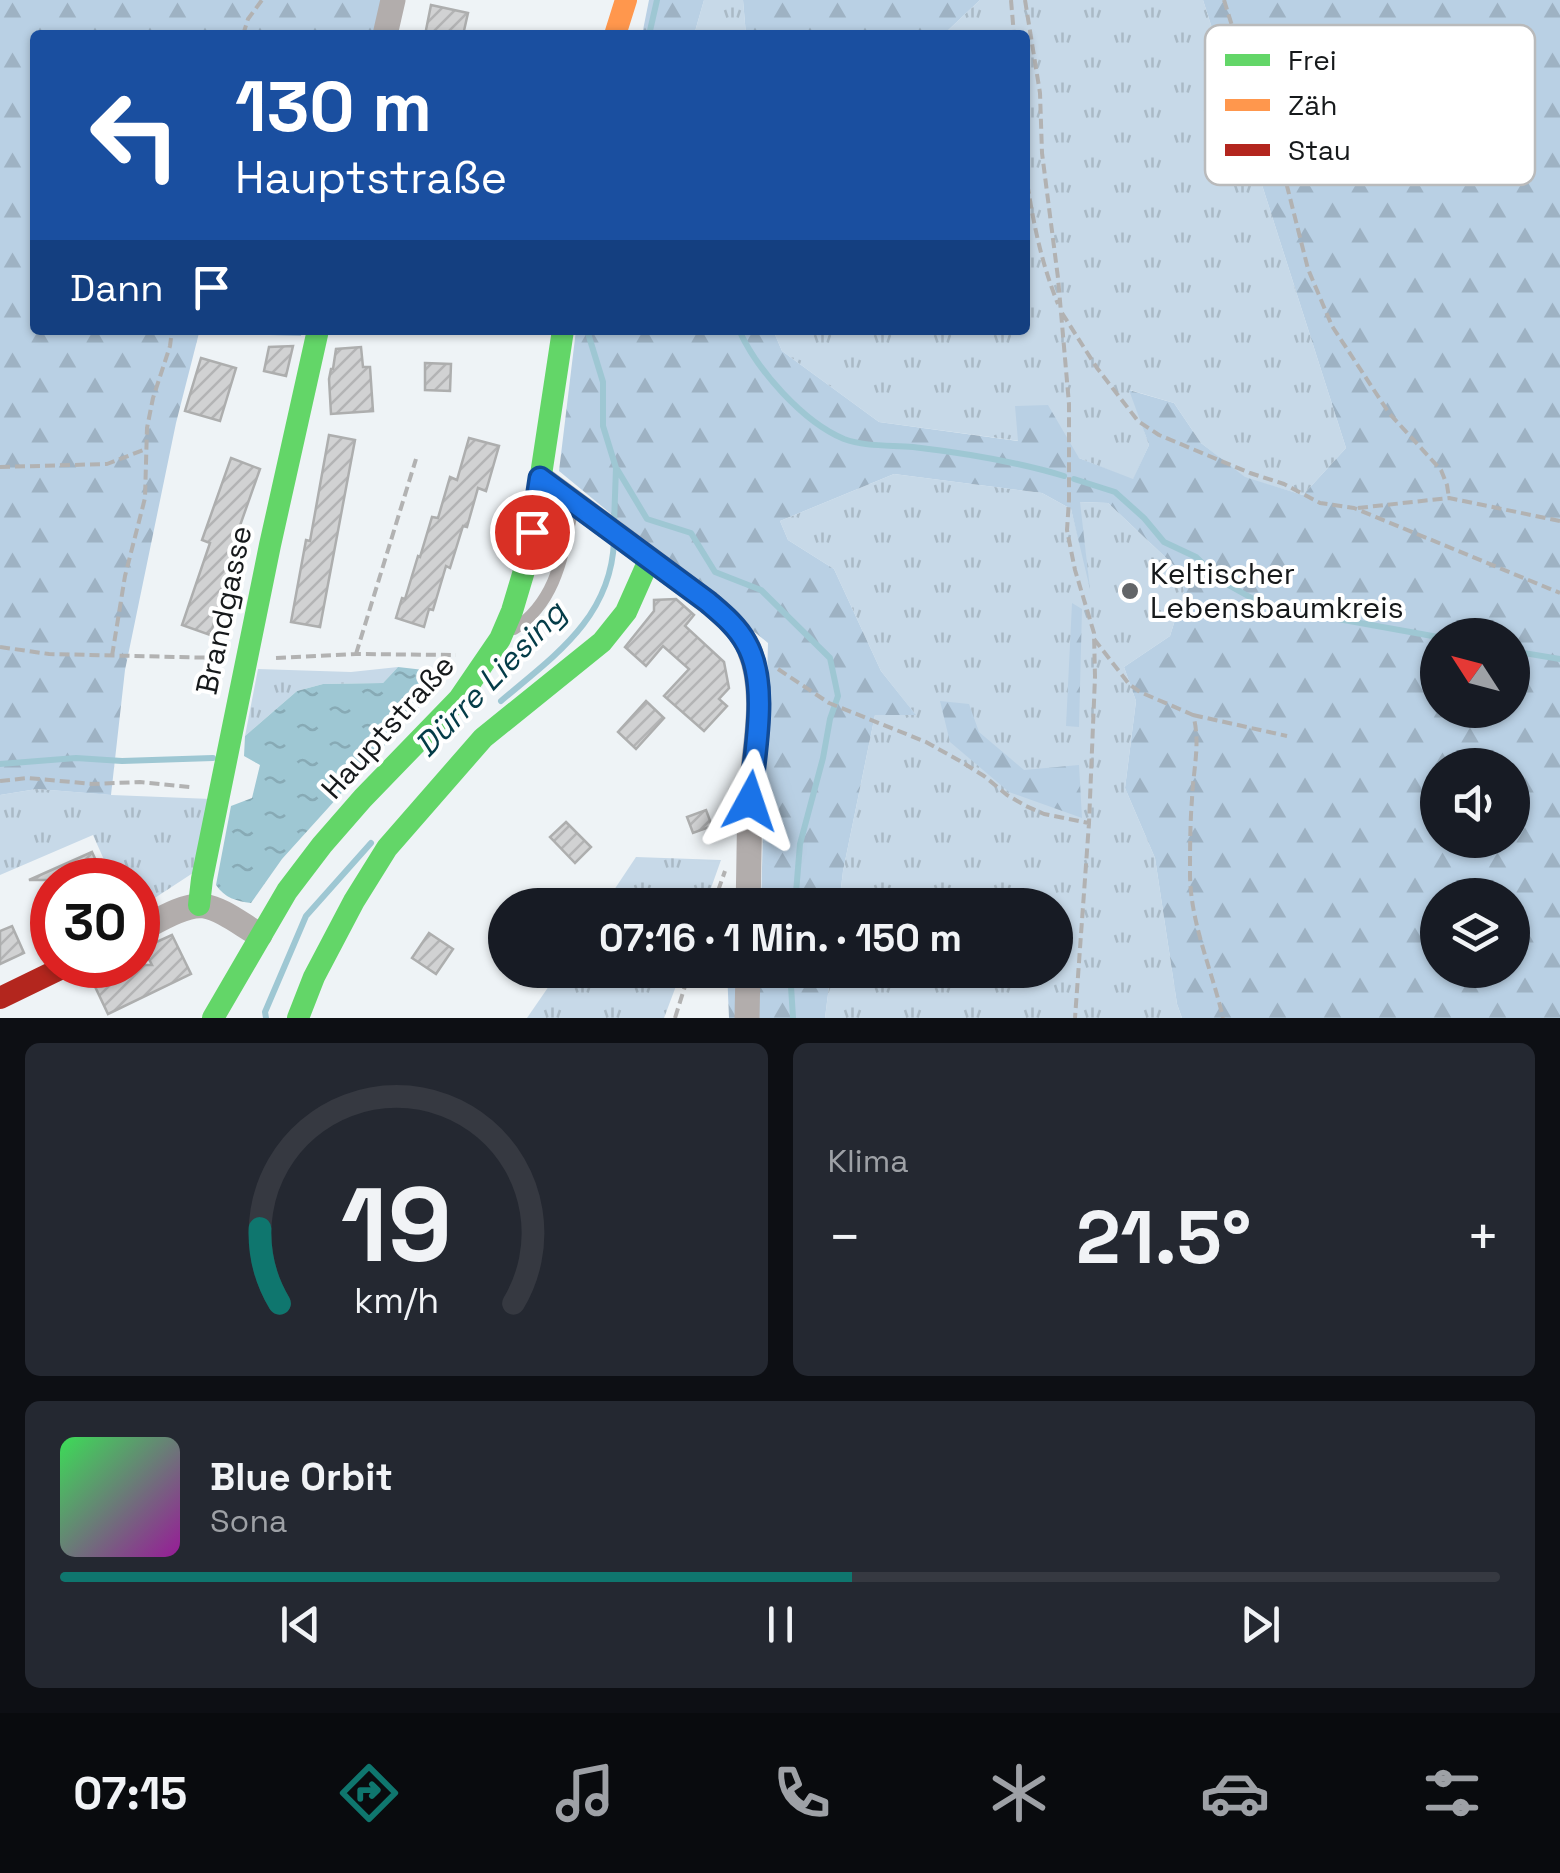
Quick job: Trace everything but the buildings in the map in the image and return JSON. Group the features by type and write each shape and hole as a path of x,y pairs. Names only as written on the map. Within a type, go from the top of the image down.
{"street":[{"path":"386,30 392,0"},
{"path":"617,30 626,0"},
{"name":"Brandgasse","path":"198,905 246,659 317,335"},
{"name":"Hauptstraße","path":"213,1018 260,935 322,844 459,699 495,647 512,611 528,554 562,335"},
{"path":"540,478 650,558 730,622 747,643 759,696 750,801 748,888"},
{"path":"298,1018 314,978 387,848 483,738 602,642 626,612 650,558"},
{"path":"160,920 198,905 216,910 260,935"},
{"path":"0,998 30,983"},
{"path":"747,1018 748,988"}],"lane":[{"path":"495,647 530,619 547,599 562,558 574,502"}],"path":[{"path":"245,30 262,0"},
{"path":"1012,0 1014,30"},
{"path":"1025,0 1030,30"},
{"path":"1224,0 1232,25"},
{"path":"1030,31 1040,93 1042,153 1069,404 1067,530 1094,636 1089,823 1075,1018"},
{"path":"1287,185 1308,269 1332,326 1389,413 1441,470 1449,498"},
{"path":"1030,205 1044,270 1059,308 1097,368 1138,421 1160,435 1250,474 1284,484 1320,502 1354,508 1560,593"},
{"path":"112,656 125,576 144,498 153,398 171,335"},
{"path":"0,467 107,464 146,449"},
{"path":"356,654 416,459"},
{"path":"1354,508 1449,498 1560,521"},
{"path":"1094,636 1129,684 1140,692 1193,715 1287,736"},
{"path":"0,647 48,654 246,659 495,647"},
{"path":"753,660 764,659 829,703 926,742 1026,806 1044,814 1089,823"},
{"path":"1193,715 1196,745 1192,911 1223,1018"},
{"path":"0,780 140,782 220,791"},
{"path":"675,1018 684,988"}],"green space":[{"path":"0,0 381,0 374,30 30,30 30,335 198,335 176,423 125,670 111,795 37,789 0,795"},
{"path":"649,0 704,0 695,30 643,30"},
{"path":"704,0 743,0 746,30 695,30"},
{"path":"743,0 980,0 948,30 746,30"},
{"path":"980,0 1203,0 1211,25 1205,25 1205,185 1262,185 1346,448 1303,495 1245,478 1201,443 1174,403 1130,390 1149,445 1133,480 1079,458 1019,441 879,422 782,351 775,335 1030,335 1030,30 948,30"},
{"path":"1203,0 1560,0 1560,1018 1182,1018 1155,858 1125,788 1136,701 1124,667 1170,636 1184,591 1181,572 1108,503 1080,502 1090,589 1071,509 1042,493 894,474 780,521 788,540 834,569 881,671 916,715 875,715 841,888 761,888 768,643 559,471 575,335 775,335 782,351 879,422 1018,441 1015,406 1048,405 1079,458 1133,479 1149,445 1129,390 1174,403 1201,443 1245,477 1303,495 1346,448 1262,185 1535,185 1535,25 1211,25"},
{"path":"894,474 1042,493 1071,509 1088,575 1079,502 1108,503 1181,572 1184,591 1170,636 1124,667 1136,701 1125,788 1155,858 1182,1018 825,1018 829,988 1073,988 1073,888 841,888 875,715 915,714 881,671 834,569 788,540 780,521"},
{"path":"1072,603 1082,609 1079,727 1066,726"},
{"path":"398,667 383,683 323,684 297,691 245,736 258,669 351,672"},
{"path":"940,701 969,704 979,732 1024,770 1079,765 1082,818 1009,792 950,742"},
{"path":"37,789 211,799 199,869 160,895 160,858 103,858 93,835 40,858 30,858 30,862 0,875 0,795"},
{"path":"636,857 721,860 711,888 615,888"},
{"path":"548,988 675,988 664,1018 527,1018"},
{"path":"728,988 829,988 825,1018 729,1018"}],"water":[{"path":"398,667 450,673 282,859 251,903 223,893 216,885 231,806 252,798 260,765 244,756 245,736 297,691 323,684 383,683"}],"waterway":[{"name":"Dürre Liesing","path":"650,30 657,0"},
{"name":"Dürre Liesing","path":"589,335 603,382 603,426 616,468 614,524"},
{"path":"742,335 757,362 783,393 813,420 844,439 970,455 1064,476"},
{"path":"617,469 647,519 691,533 715,572 761,590 830,658 838,696 800,844 796,888"},
{"path":"1074,479 1115,492 1164,542 1196,557 1221,581 1266,606 1420,634"},
{"name":"Dürre Liesing","path":"501,701 559,651 591,614 603,592 614,541"},
{"path":"1530,654 1560,659"},
{"path":"0,764 76,758 213,758"},
{"name":"Dürre Liesing","path":"266,1018 265,1012 306,916 371,843"},
{"path":"791,988 793,1018"}],"traffic: fast":[{"path":"199,905 270,545 317,335"},
{"path":"213,1018 287,891 363,798 459,699 500,639 529,554 562,335"},
{"path":"298,1018 314,977 387,848 483,738 602,642 626,612 650,558"}],"traffic: slow":[{"path":"617,30 626,0"}],"traffic: jam":[{"path":"0,998 30,983"}],"place":[{"name":"Keltischer Lebensbaumkreis","path":"1130,591"}],"route":[{"path":"532,532 540,478 730,622 747,643 759,696 750,801"}]}
